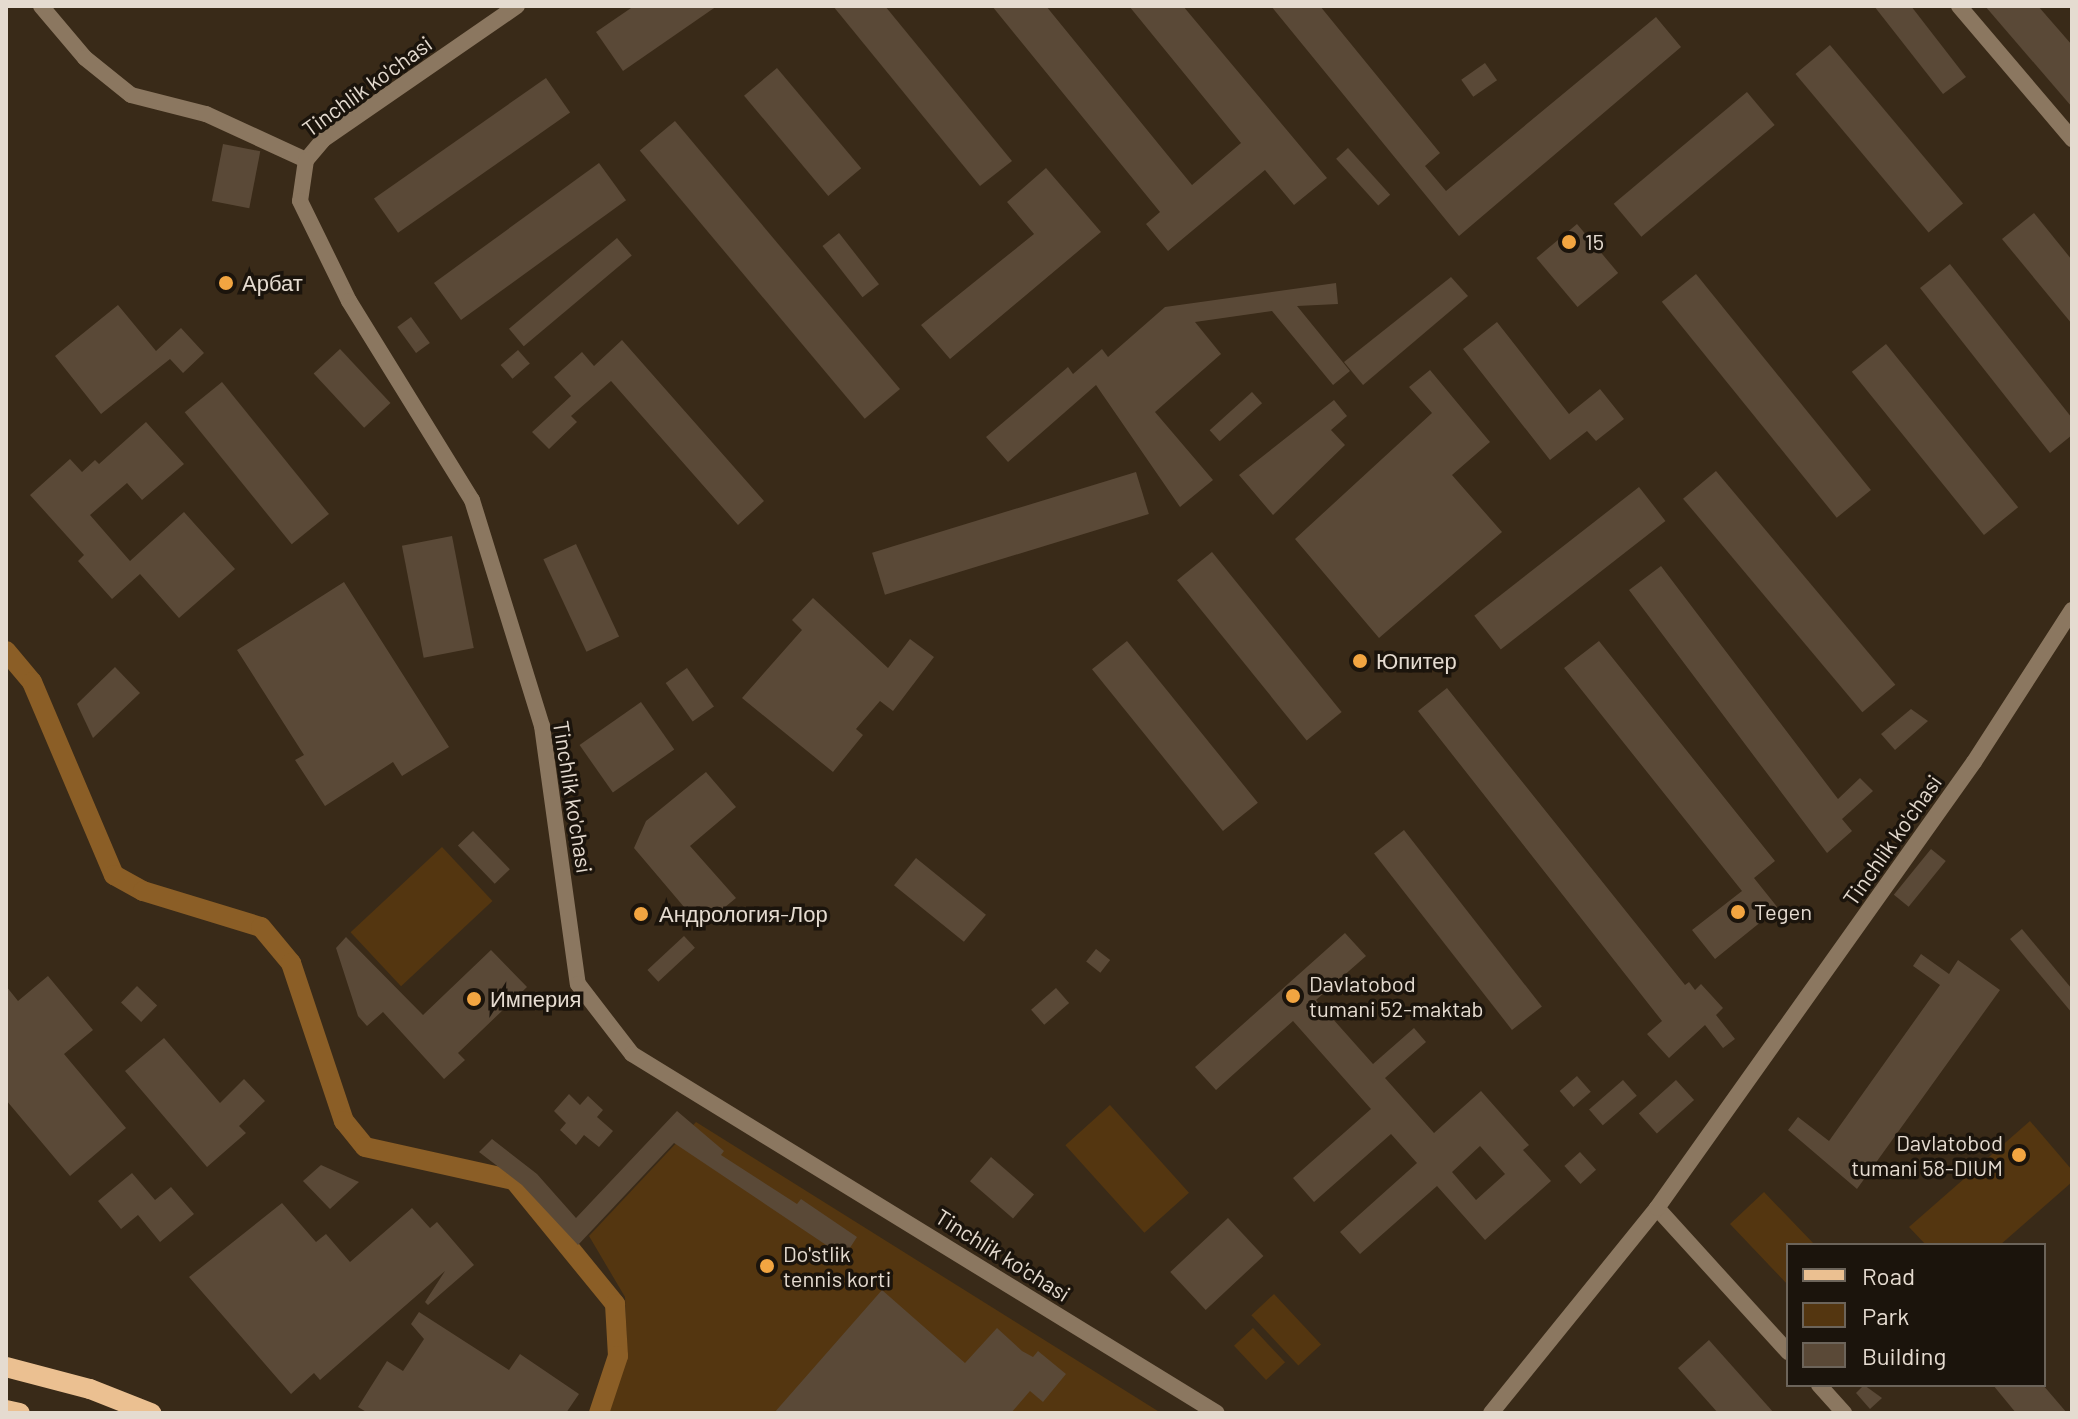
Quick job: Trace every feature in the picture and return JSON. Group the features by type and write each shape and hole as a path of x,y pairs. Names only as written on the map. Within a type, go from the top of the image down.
{"main road":[{"path":"6,1367 90,1389 151,1413"},
{"path":"6,1410 20,1413"}],"street":[{"path":"41,6 85,58 131,95 206,114 306,160"},
{"name":"Tinchlik ko'chasi","path":"517,6 323,140 306,160 300,201 311,233 472,500 542,726 578,984 599,1016 632,1054 1217,1413"},
{"path":"1959,6 2072,139"},
{"name":"Tinchlik ko'chasi","path":"1491,1413 1657,1208 1974,762 2072,610"},
{"path":"1657,1208 1786,1350"},
{"path":"1821,1387 1844,1413"}],"green space":[{"path":"442,847 492,901 401,986 351,932"},
{"path":"1110,1105 1189,1193 1144,1233 1065,1145"},
{"path":"2030,1121 2072,1170 2072,1182 2002,1243 1924,1243 1909,1227"},
{"name":"Do'stlik tennis korti","path":"696,1122 1161,1413 604,1413 627,1345 625,1297 589,1236"},
{"path":"1764,1192 1813,1243 1786,1243 1786,1283 1730,1224"},
{"path":"1274,1294 1321,1344 1298,1366 1251,1315"},
{"path":"1253,1328 1285,1362 1266,1380 1234,1346"}],"building":[{"path":"634,6 717,6 623,71 596,32"},
{"path":"833,6 885,6 1012,161 980,186"},
{"path":"992,6 1046,6 1192,185 1241,143 1129,6 1183,6 1327,178 1294,205 1265,170 1168,251 1146,224 1160,212"},
{"path":"1271,6 1320,6 1440,153 1425,166 1446,191 1656,17 1681,47 1459,236"},
{"path":"1874,6 1911,6 1966,77 1943,94"},
{"path":"1985,6 2038,6 2072,45 2072,107"},
{"path":"1830,45 1963,204 1929,232 1796,74"},
{"path":"1485,63 1497,80 1473,97 1461,80"},
{"path":"777,68 861,168 828,196 744,96"},
{"path":"546,78 570,112 398,233 374,198"},
{"path":"1747,92 1775,125 1641,237 1614,204"},
{"path":"675,121 900,389 865,419 640,151"},
{"path":"223,144 260,151 249,208 212,201"},
{"path":"1348,148 1390,195 1378,206 1336,159"},
{"path":"599,163 626,200 461,320 434,283"},
{"path":"1046,168 1101,232 950,359 921,325 1034,234 1007,202"},
{"path":"2034,213 2072,260 2072,324 2002,239"},
{"path":"1577,224 1618,273 1578,307 1536,258"},
{"path":"839,233 879,284 862,297 822,246"},
{"path":"617,238 632,256 524,346 509,329"},
{"path":"1950,264 2072,418 2072,435 2050,453 1920,288"},
{"path":"1696,274 1871,490 1837,518 1662,302"},
{"path":"1451,277 1468,296 1363,385 1344,362"},
{"path":"1336,283 1338,304 1297,306 1350,371 1333,385 1272,311 1195,322 1221,354 1155,412 1213,480 1180,507 1096,385 1008,462 986,437 1068,367 1073,374 1102,349 1108,357 1165,307"},
{"path":"118,305 156,351 181,328 204,353 183,373 170,359 101,414 55,356"},
{"path":"411,317 430,343 416,353 397,327"},
{"path":"1497,322 1569,414 1600,389 1624,419 1596,441 1587,431 1550,460 1463,349"},
{"path":"622,340 764,501 738,525 611,381 571,416 577,422 549,449 532,432 571,396 554,377 582,352 594,366"},
{"path":"1886,344 2018,507 1984,535 1852,372"},
{"path":"340,349 390,403 364,428 314,374"},
{"path":"518,350 530,364 512,379 501,365"},
{"path":"1430,370 1490,442 1452,475 1502,532 1379,638 1295,539 1432,413 1409,387"},
{"path":"222,382 329,514 292,544 185,412"},
{"path":"1252,392 1262,403 1220,441 1210,430"},
{"path":"1334,400 1347,416 1331,430 1345,445 1273,515 1239,475"},
{"path":"146,422 184,464 142,500 127,483 90,515 130,561 184,512 235,569 179,618 140,574 112,599 78,561 84,555 30,495 70,459 82,472 95,460 99,464"},
{"path":"1716,471 1895,685 1862,712 1683,499"},
{"path":"1136,472 1149,514 885,595 872,553"},
{"path":"1639,487 1665,521 1501,650 1474,616"},
{"path":"452,536 474,648 424,658 402,546"},
{"path":"576,544 619,636 586,652 543,559"},
{"path":"1212,552 1342,712 1307,740 1177,580"},
{"path":"1661,566 1838,799 1860,778 1873,791 1842,819 1852,831 1827,853 1629,590"},
{"path":"344,582 449,747 402,776 393,762 325,806 295,760 304,755 237,650"},
{"path":"813,598 888,668 910,639 934,657 893,711 880,701 856,729 863,735 833,772 742,698 802,630 792,620"},
{"path":"1127,641 1258,803 1223,831 1092,669"},
{"path":"1599,641 1775,861 1754,878 1778,908 1715,959 1692,930 1742,891 1564,668"},
{"path":"115,667 140,693 93,738 77,704"},
{"path":"687,668 714,707 693,721 666,683"},
{"path":"1447,688 1685,985 1689,982 1695,990 1701,984 1723,1008 1716,1015 1735,1039 1723,1048 1705,1025 1669,1058 1647,1034 1662,1021 1418,711"},
{"path":"641,702 674,750 613,793 580,745"},
{"path":"1911,709 1928,721 1895,750 1881,734"},
{"path":"706,772 736,807 690,846 736,898 701,927 634,848 646,821"},
{"path":"1404,830 1542,1007 1512,1030 1374,853"},
{"path":"473,831 510,869 495,884 458,846"},
{"path":"1931,849 1946,861 1909,907 1894,895"},
{"path":"916,858 986,915 964,942 894,885"},
{"path":"2022,929 2072,989 2072,1013 2010,939"},
{"path":"1345,933 1366,956 1316,1000 1373,1064 1414,1028 1426,1042 1385,1078 1434,1133 1481,1091 1529,1145 1523,1150 1551,1181 1485,1240 1437,1186 1360,1254 1340,1232 1417,1163 1391,1134 1314,1202 1293,1178 1371,1109 1293,1021 1216,1090 1195,1067","holes":["1480,1146 1505,1174 1476,1200 1452,1172"]},
{"path":"684,936 695,948 658,982 647,970"},
{"path":"346,937 423,1015 491,950 527,987 458,1053 465,1060 444,1079 383,1012 367,1026 358,1016 336,948"},
{"path":"1096,949 1110,960 1100,973 1086,962"},
{"path":"1921,954 1949,974 1958,960 2000,990 1857,1189 1788,1130 1798,1117 1829,1141 1940,985 1913,966"},
{"path":"48,976 93,1030 64,1054 126,1128 70,1176 6,1100 6,986 18,1001"},
{"path":"137,986 157,1005 141,1022 121,1003"},
{"path":"1056,988 1069,1003 1044,1025 1031,1010"},
{"path":"164,1038 220,1103 244,1079 265,1101 239,1126 246,1133 207,1167 125,1071"},
{"path":"1577,1076 1591,1092 1573,1107 1560,1091"},
{"path":"1623,1080 1637,1096 1603,1125 1589,1110"},
{"path":"1676,1080 1694,1100 1657,1134 1639,1113"},
{"path":"569,1094 580,1105 588,1096 603,1110 597,1117 613,1131 599,1147 584,1135 576,1145 560,1130 566,1123 554,1111"},
{"path":"677,1111 724,1151 721,1155 797,1204 801,1199 857,1237 844,1257 674,1143 578,1245 522,1185 479,1152 492,1139 537,1174 576,1218"},
{"path":"1580,1152 1596,1170 1580,1184 1564,1166"},
{"path":"991,1157 1034,1194 1013,1219 970,1181"},
{"path":"321,1165 359,1182 330,1209 303,1181"},
{"path":"132,1173 155,1200 171,1187 194,1214 160,1242 138,1215 121,1229 98,1201"},
{"path":"282,1203 316,1242 326,1234 350,1262 412,1208 430,1228 437,1222 474,1265 428,1305 425,1302 445,1271 320,1380 314,1373 291,1394 189,1277"},
{"path":"1228,1218 1263,1256 1206,1310 1170,1272"},
{"path":"882,1290 965,1363 997,1328 1022,1351 1033,1357 1038,1351 1066,1374 1043,1402 1030,1391 1011,1413 774,1413"},
{"path":"419,1312 509,1370 520,1354 579,1394 566,1413 368,1413 358,1407 387,1361 403,1371 424,1339 411,1324"},
{"path":"1709,1340 1774,1413 1718,1413 1678,1368"},
{"path":"1867,1387 1882,1398 1870,1409 1856,1393"},
{"path":"1995,1387 2045,1387 2067,1413 2016,1413"}],"waterway":[{"path":"6,651 32,682 114,875 143,891 261,927 291,963 344,1121 365,1147 514,1180 615,1304 618,1356 599,1413"}],"place":[{"name":"15","path":"1569,242"},
{"name":"Арбат","path":"226,283"},
{"name":"Юпитер","path":"1360,661"},
{"name":"Tegen","path":"1738,912"},
{"name":"Андрология-Лор","path":"641,914"},
{"name":"Davlatobod tumani 52-maktab","path":"1293,996"},
{"name":"Империя","path":"474,999"},
{"name":"Davlatobod tumani 58-DIUM","path":"2019,1155"},
{"name":"Do'stlik tennis korti","path":"767,1266"}]}
